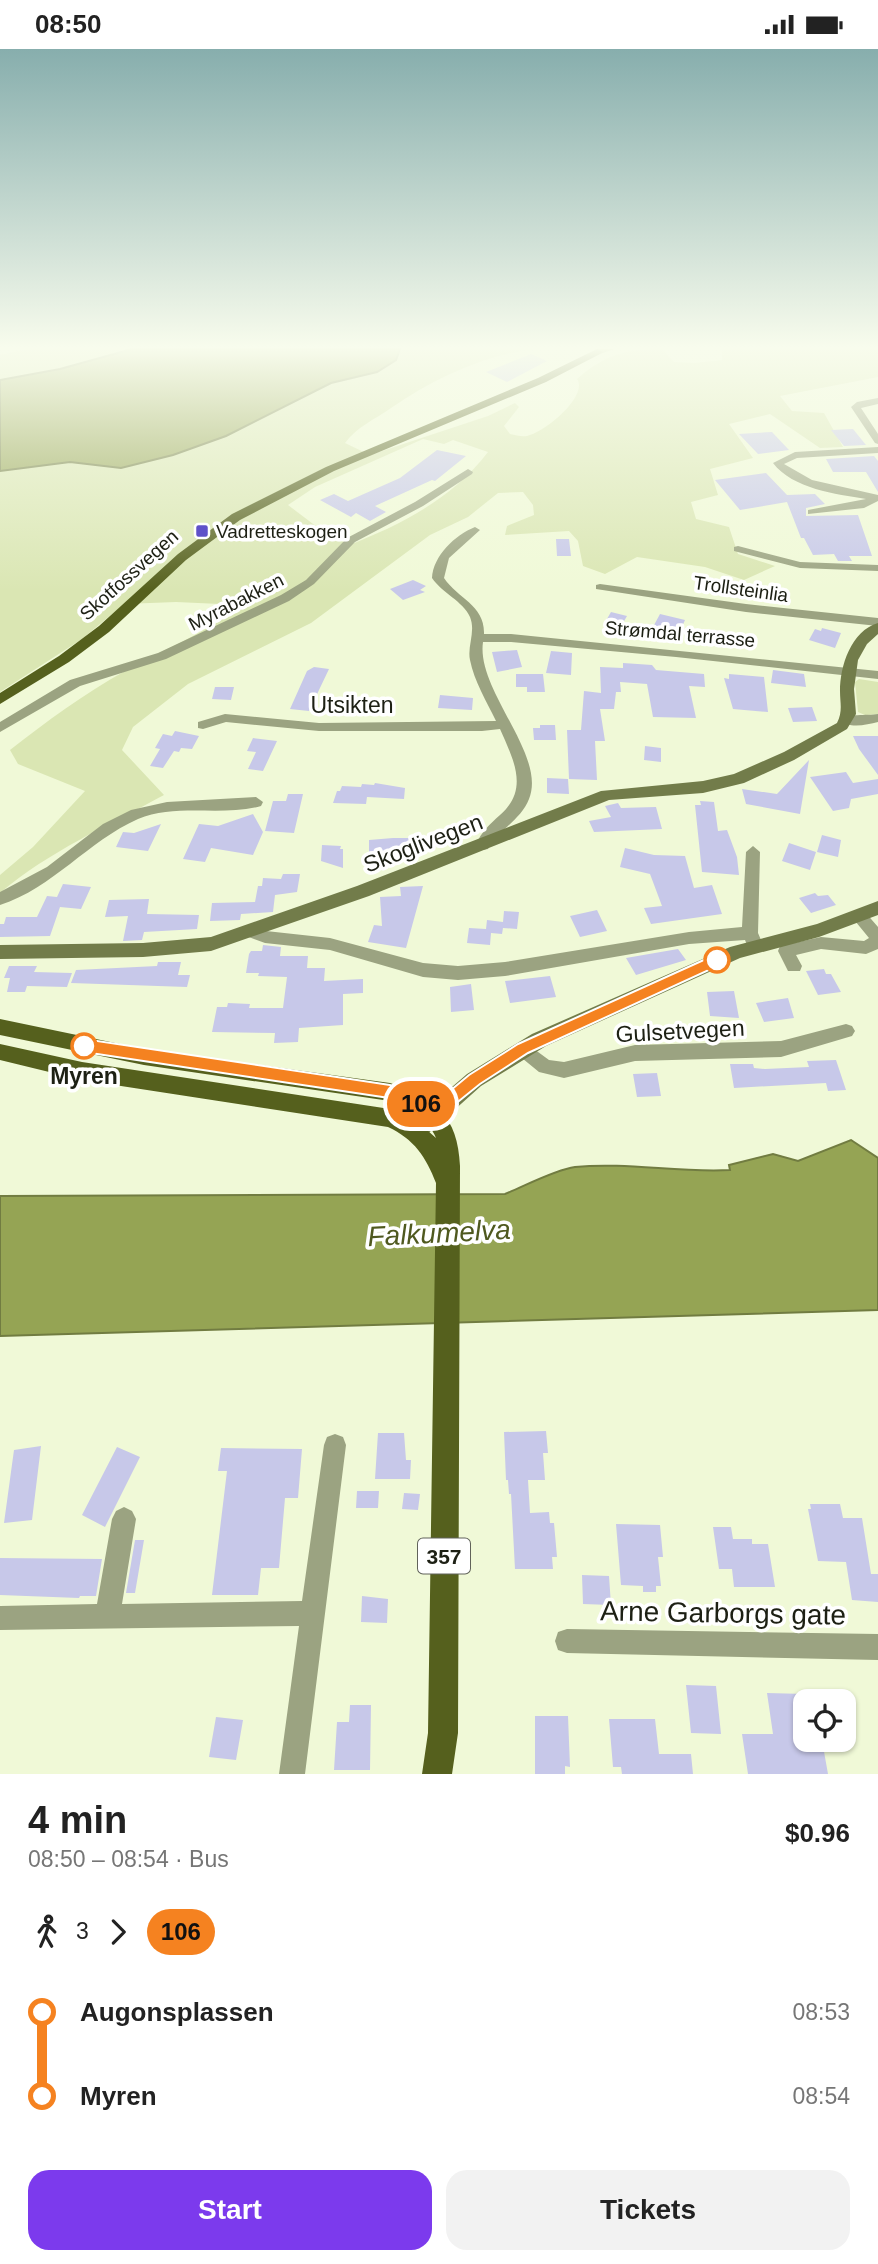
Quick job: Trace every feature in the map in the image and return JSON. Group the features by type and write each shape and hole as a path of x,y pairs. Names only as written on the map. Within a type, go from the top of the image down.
{"main road":[{"name":"Skotfossvegen","path":"0,699 64,659 104,629 183,557 236,517 330,469 424,430"},
{"path":"0,1027 144,1056 390,1092 421,1104 433,1115"},
{"name":"357","path":"0,1052 121,1077 390,1118 416,1131 434,1151 447,1183"},
{"name":"357","path":"433,1115 448,1140 451,1160 447,1183 443,1733 437,1774"},
{"name":"357","path":"443,1733 450,1774"}],"street":[{"path":"877,498 804,479 784,471 778,463 799,455 878,450"},
{"name":"Myrabakken","path":"0,729 75,683 162,656 285,598 310,582 351,540 396,517 468,472"},
{"path":"813,512 864,505 877,498"},
{"path":"475,530 445,555 437,573 441,583 476,616 476,661 521,761 525,791 517,808 488,835 483,845"},
{"path":"738,549 800,565 878,568"},
{"name":"Trollsteinlia","path":"600,587 878,625"},
{"path":"878,625 856,650 849,670 849,714 846,720 878,718"},
{"name":"Strømdal terrasse","path":"477,638 534,640 878,675"},
{"name":"Utsikten","path":"203,725 225,718 319,727 482,727 503,724"},
{"name":"Skoglivegen","path":"0,952 199,947 252,932 607,795 703,786 738,779 789,756 833,731 846,720"},
{"path":"0,899 52,871 108,828 136,814 167,807 256,802"},
{"path":"252,932 265,937 330,944 413,968 458,973 519,967 689,938 753,939 753,852"},
{"name":"Gulsetvegen","path":"416,1131 474,1080 523,1049 704,966 753,939 819,930 878,908"},
{"path":"794,966 786,951 821,943 866,948 878,939 859,916"},
{"name":"Gulsetvegen","path":"523,1049 545,1066 564,1070 635,1053 781,1049 846,1031"},
{"path":"292,1774 335,1445"},
{"path":"118,1617 124,1519"},
{"path":"0,1618 313,1613"},
{"name":"Arne Garborgs gate","path":"567,1641 878,1647"}],"shaded area":[{"path":"239,430 358,430 345,443 370,455 447,430 507,430 510,434 525,436 541,430 733,430 753,458 710,469 718,495 691,502 696,519 729,527 738,554 775,566 744,580 705,567 637,557 605,574 583,566 578,541 569,531 505,535 507,526 534,515 533,505 523,492 498,493 468,517 430,535 311,623 188,684 133,727 122,750 164,795 58,852 0,893 0,875 33,847 85,791 18,764 10,750 95,689 215,624 242,605 176,602 124,604 82,639 0,692 0,471 70,462 121,468 173,455","holes":["423,439 444,444 453,440 488,452 459,483 425,508 388,529 349,545 325,533 288,505 315,487"]},
{"path":"793,430 833,430 843,447 820,448"},
{"path":"859,679 878,682 878,714 865,715 858,712 855,682"}],"water":[{"path":"0,430 239,430 173,455 121,468 70,462 0,471"},
{"name":"Falkumelva","path":"851,1140 878,1158 878,1310 0,1336 0,1196 505,1194 575,1167 730,1170 729,1165 773,1154 798,1161"}],"building":[{"path":"831,430 853,430 866,445 844,446"},
{"path":"772,432 789,450 758,454 739,434"},
{"path":"437,450 466,456 435,481 375,506 386,512 370,521 356,513 351,517 320,500 334,494 348,501 400,478"},
{"path":"874,456 878,461 878,492 866,472 833,472 826,459"},
{"path":"766,473 787,495 815,494 825,504 806,508 806,516 858,515 872,556 849,556 852,561 838,561 834,554 813,555 804,538 801,538 787,502 740,510 715,480"},
{"path":"556,539 569,539 571,556 557,556"},
{"path":"413,580 426,586 420,590 425,592 403,600 390,589"},
{"path":"611,612 627,616 620,628 604,624"},
{"path":"660,614 685,620 679,633 653,627"},
{"path":"822,628 841,633 835,648 809,640 815,629 821,631"},
{"path":"517,650 522,667 497,672 492,652"},
{"path":"551,651 572,653 571,675 546,673"},
{"path":"623,663 652,665 656,670 704,674 705,687 689,686 696,718 653,717 647,684 620,682 621,692 616,692 614,709 600,709 605,741 595,741 597,780 569,779 567,730 581,730 584,691 601,693 600,667 623,668"},
{"path":"314,667 329,669 309,711 290,709 307,671"},
{"path":"773,670 804,674 806,687 771,683"},
{"path":"516,674 543,674 545,692 527,692 527,687 516,687"},
{"path":"729,674 764,677 768,712 733,709 724,678 729,679"},
{"path":"215,687 234,687 231,700 212,699"},
{"path":"440,695 473,698 472,710 438,708"},
{"path":"812,707 817,721 793,722 788,708"},
{"path":"540,725 555,725 556,740 534,740 533,728 540,728"},
{"path":"175,731 199,736 192,749 181,748 179,752 174,751 163,768 150,766 160,749 155,748 163,734 172,736"},
{"path":"853,736 878,736 878,775 859,749"},
{"path":"253,738 277,741 263,771 248,769 256,752 247,751"},
{"path":"645,746 661,748 661,762 644,760"},
{"path":"809,760 800,814 746,804 742,789 777,794"},
{"path":"846,772 853,783 878,779 878,794 851,799 849,808 833,811 810,777"},
{"path":"547,778 568,779 569,794 547,793"},
{"path":"375,783 405,788 404,799 367,797 366,804 333,803 342,786 361,787 362,784"},
{"path":"288,794 303,794 294,833 265,831 273,801 286,801"},
{"path":"700,801 714,802 718,831 727,830 737,857 739,875 702,872 695,805 701,805"},
{"path":"618,803 621,808 656,807 662,829 594,832 589,821 611,817 605,806"},
{"path":"253,814 263,832 253,855 211,848 205,862 183,859 199,824 218,826"},
{"path":"161,824 148,851 116,847 123,832 134,833"},
{"path":"822,835 841,840 838,857 817,852"},
{"path":"419,838 420,855 369,853 369,840"},
{"path":"789,843 816,852 810,870 782,861"},
{"path":"322,845 341,846 343,868 321,861"},
{"path":"625,848 654,855 685,856 694,888 712,885 722,914 651,924 644,908 662,906 650,874 620,867"},
{"path":"283,874 300,874 297,892 275,895 273,912 241,914 240,920 210,921 212,903 255,902 258,886 262,886 263,878 281,879"},
{"path":"63,884 91,887 81,909 60,907 50,936 0,937 0,924 4,924 6,917 37,917 47,896 57,897"},
{"path":"423,886 406,948 368,942 374,925 382,926 380,897 401,896 400,887"},
{"path":"815,893 818,896 828,895 836,905 811,913 799,898"},
{"path":"149,899 147,914 199,915 197,929 144,932 142,940 123,941 128,916 105,917 109,900"},
{"path":"597,910 607,931 580,937 570,916"},
{"path":"504,911 519,912 517,929 503,928 502,934 491,933 490,945 467,943 469,928 486,929 487,920 503,922"},
{"path":"263,945 281,947 280,956 308,956 307,968 325,968 324,981 363,979 363,993 343,994 343,1025 299,1028 298,1042 274,1043 275,1033 212,1032 217,1007 227,1007 228,1003 250,1004 249,1008 283,1008 287,977 246,973 249,954 251,951 262,951"},
{"path":"678,949 686,960 636,975 626,958"},
{"path":"158,962 181,962 178,975 190,975 187,987 71,983 76,970 157,966"},
{"path":"9,966 37,966 34,972 72,973 67,987 27,986 25,992 7,992 10,978 4,978"},
{"path":"824,969 826,974 831,974 841,992 818,995 806,971"},
{"path":"550,976 556,997 510,1003 505,981"},
{"path":"471,984 474,1010 451,1012 450,987"},
{"path":"734,991 739,1018 710,1016 707,992"},
{"path":"788,998 794,1018 764,1022 756,1003"},
{"path":"836,1060 846,1090 828,1091 826,1083 734,1088 730,1064 753,1064 754,1068 765,1069 809,1067 807,1061"},
{"path":"657,1073 661,1096 637,1097 633,1074"},
{"path":"546,1431 548,1453 543,1453 545,1480 528,1480 530,1513 549,1512 550,1523 554,1523 557,1557 552,1557 553,1569 515,1569 504,1432"},
{"path":"378,1433 404,1433 406,1460 411,1460 410,1479 375,1479"},
{"path":"41,1446 32,1520 4,1523 14,1450"},
{"path":"117,1447 140,1457 105,1527 82,1515"},
{"path":"221,1448 302,1449 298,1498 285,1498 279,1568 261,1568 258,1595 212,1595 227,1471 218,1471"},
{"path":"357,1491 379,1491 378,1508 356,1508"},
{"path":"404,1493 420,1494 418,1510 402,1509"},
{"path":"810,1504 840,1504 843,1518 862,1518 871,1574 878,1574 878,1602 852,1600 846,1562 818,1561 808,1509 811,1509"},
{"path":"616,1524 660,1525 663,1557 658,1557 661,1586 656,1586 656,1592 643,1592 643,1586 621,1585"},
{"path":"713,1527 731,1527 733,1539 752,1539 752,1544 768,1544 775,1587 734,1587 732,1569 719,1569"},
{"path":"135,1540 144,1540 135,1593 126,1593"},
{"path":"0,1558 102,1559 96,1596 79,1598 0,1595"},
{"path":"582,1575 609,1576 611,1605 583,1604"},
{"path":"362,1596 388,1599 387,1623 361,1622"},
{"path":"686,1685 716,1686 721,1734 691,1733"},
{"path":"767,1693 793,1694 793,1752 824,1752 828,1774 748,1774 742,1734 773,1734"},
{"path":"350,1705 371,1705 370,1770 334,1770 337,1722 349,1722"},
{"path":"535,1716 568,1716 570,1767 565,1766 565,1774 535,1774"},
{"path":"216,1717 243,1720 236,1760 209,1757"},
{"path":"609,1719 655,1719 659,1754 691,1754 693,1774 622,1774 621,1767 613,1767"}],"bus line":[{"name":"106","path":"84,1046 390,1092 421,1104 433,1115 498,1063 539,1040 717,960"}],"place":[{"name":"Vadretteskogen","path":"202,531"},
{"name":"Myren","path":"84,1046"}]}
